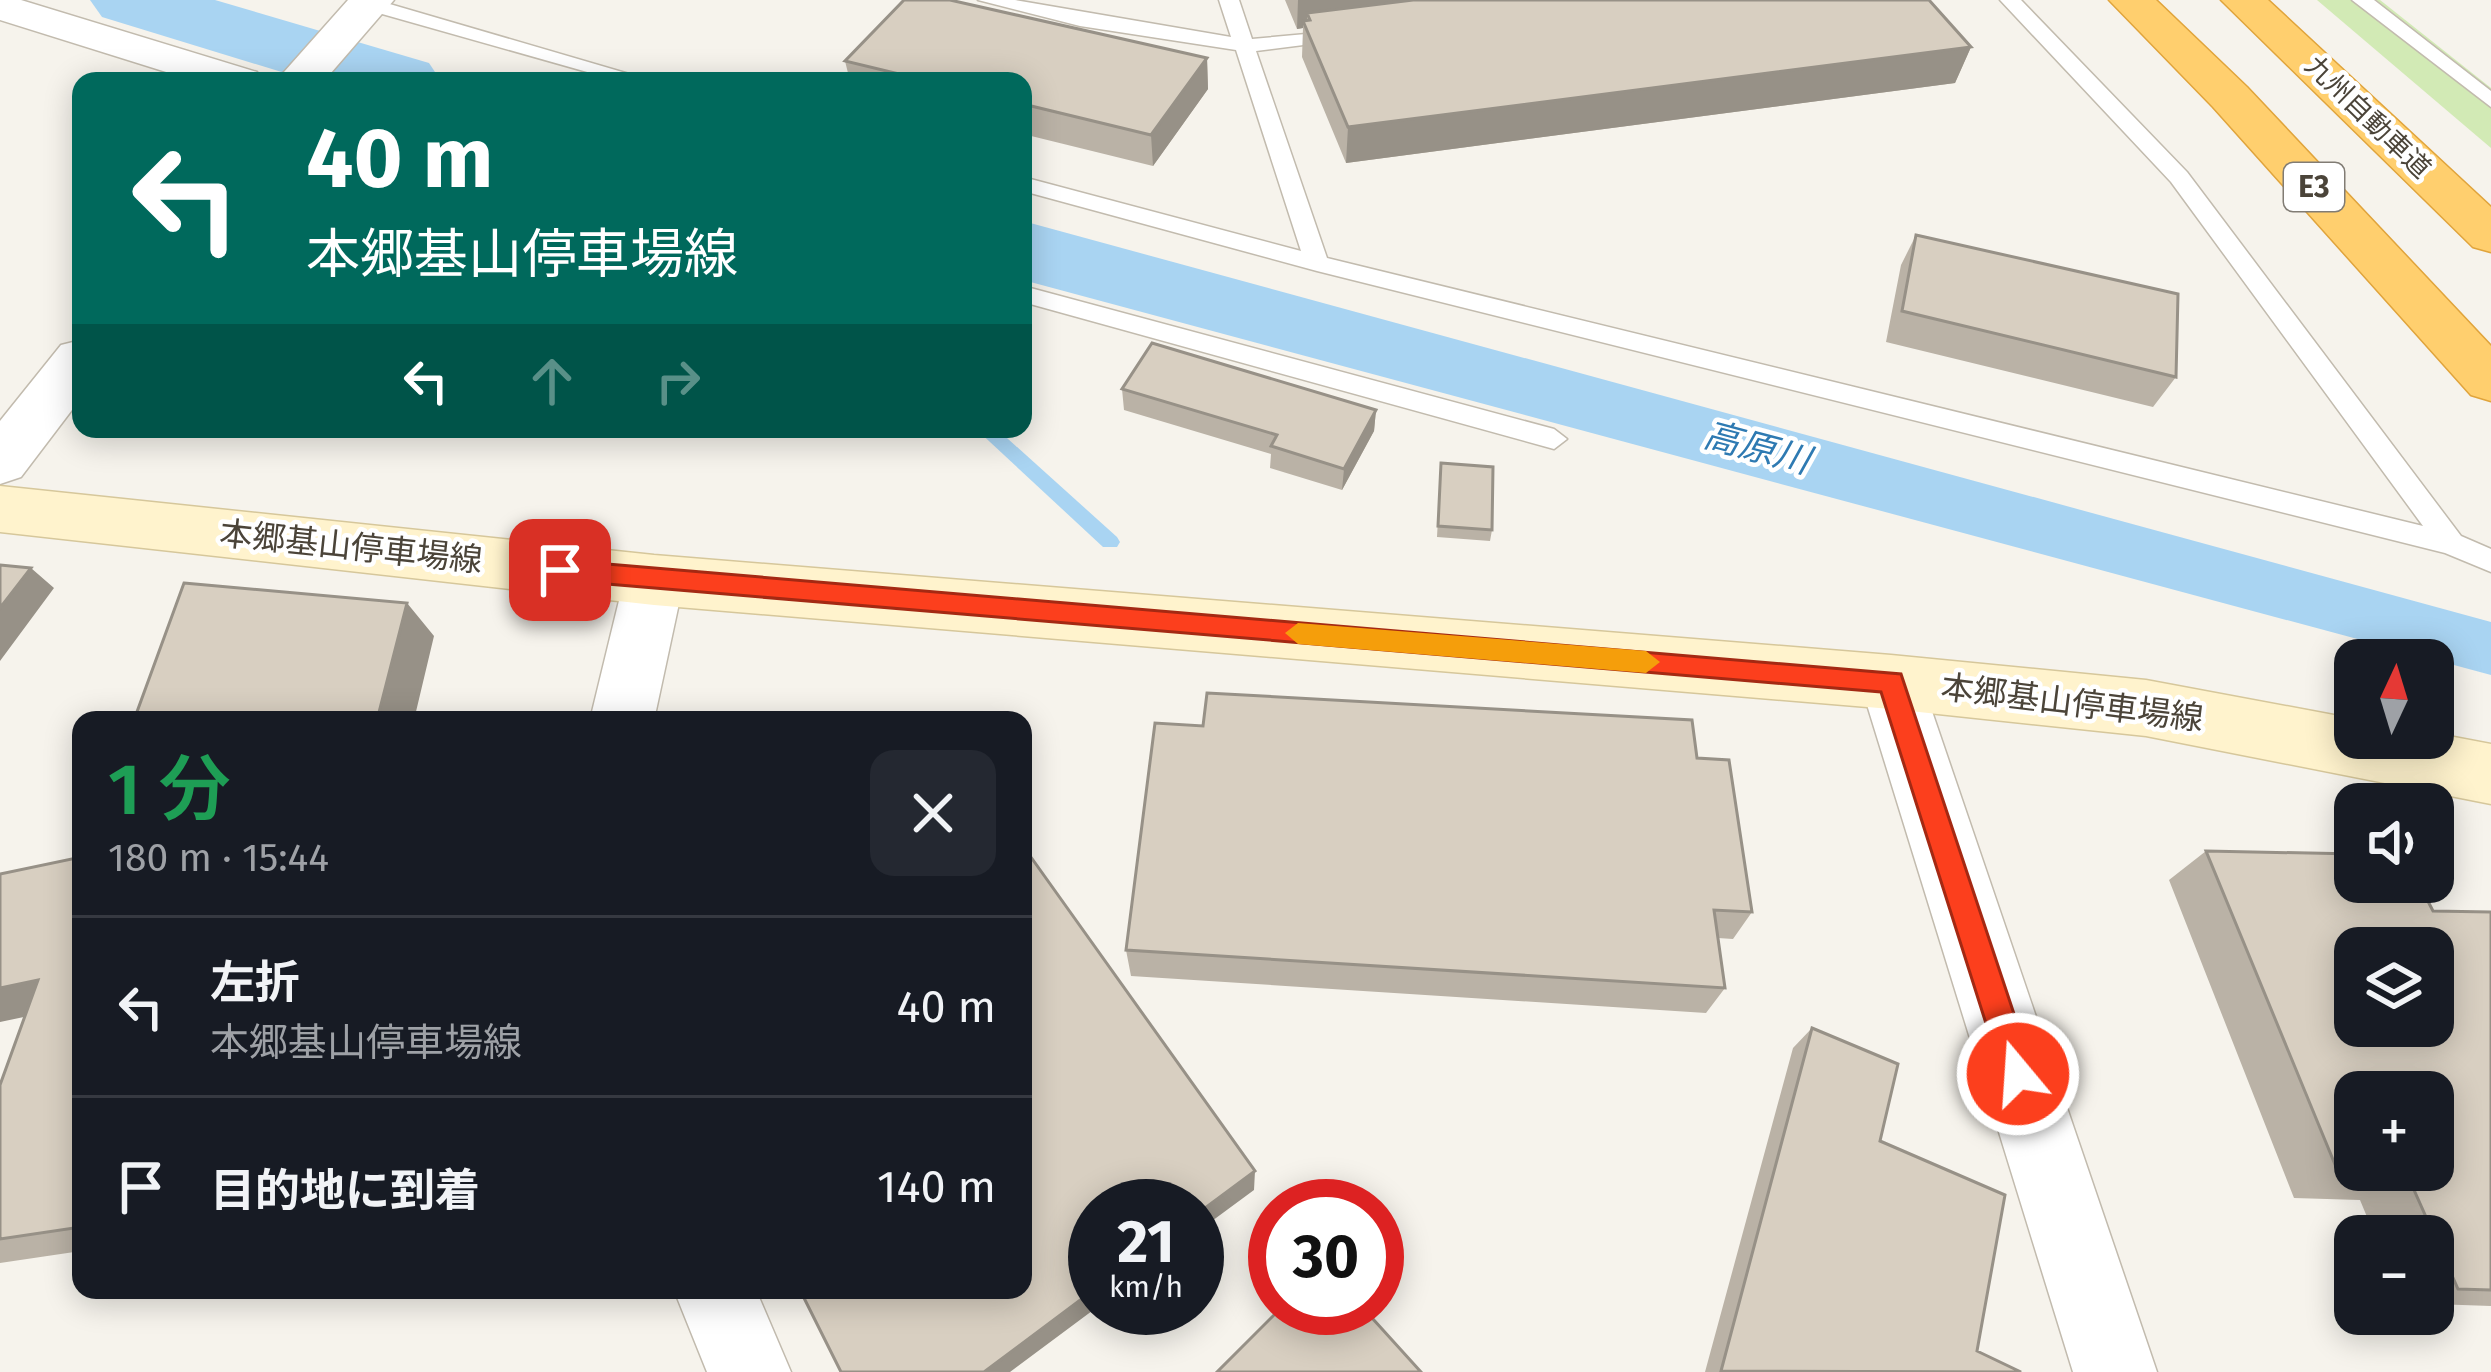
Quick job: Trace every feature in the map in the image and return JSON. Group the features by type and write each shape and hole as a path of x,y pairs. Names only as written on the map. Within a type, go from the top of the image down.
{"highway":[{"name":"E3","path":"2131,0 2230,97 2491,381"},
{"name":"九州自動車道","path":"2243,0 2491,235"}],"main road":[{"name":"本郷基山停車場線","path":"0,509 654,580 1892,682 2146,708 2491,774"}],"street":[{"path":"306,72 361,6"},
{"path":"6,15 209,72"},
{"path":"0,462 72,370"},
{"path":"624,711 654,580"},
{"path":"1892,682 2115,1372"},
{"path":"720,1299 749,1372"}],"lane":[{"path":"988,0 1080,20 1248,46 1361,32"},
{"path":"1229,0 1317,263"},
{"path":"2010,0 2179,176 2451,544"},
{"path":"2362,0 2491,101"},
{"path":"361,6 608,72"},
{"path":"1032,186 1317,263 2451,544 2491,561"},
{"path":"1032,296 1554,439"}],"green space":[{"path":"2317,0 2380,0 2491,88 2491,148"}],"water":[{"path":"1032,223 2491,622 2491,675 2454,665 2454,639 2357,639 1032,282"}],"building":[{"path":"904,0 950,0 1207,58 1151,135 1032,106 1032,72 891,72 845,61"},
{"path":"1413,0 1929,0 1971,47 1348,127 1303,21 1310,20 1307,13"},
{"path":"1916,235 2178,294 2176,377 1902,311"},
{"path":"1152,343 1376,410 1344,469 1271,446 1277,435 1122,389"},
{"path":"1441,463 1493,467 1492,530 1438,526"},
{"path":"0,565 31,568 0,608"},
{"path":"184,583 407,603 379,711 137,711"},
{"path":"1207,693 1692,720 1697,758 1729,760 1752,912 1714,910 1725,988 1126,950 1155,723 1203,726"},
{"path":"2206,851 2334,854 2334,903 2429,903 2433,911 2491,912 2491,1290 2458,1289 2454,1215 2425,1215 2414,1191 2454,1191 2454,1071 2334,1071 2334,1162"},
{"path":"72,859 72,1228 0,1239 0,1085 38,980 0,988 0,874"},
{"path":"1032,859 1255,1171 1224,1194 1224,1179 1068,1179 1068,1309 984,1372 841,1372 804,1299 1032,1299"},
{"path":"1812,1028 1898,1064 1880,1141 2005,1195 1977,1351 2021,1372 1721,1371"},
{"path":"1254,1335 1387,1335 1421,1372 1217,1372"}],"waterway":[{"name":"高原川","path":"130,0 369,72"},
{"path":"995,438 1110,542"}],"slow traffic":[{"path":"1298,633 1646,662"}],"route":[{"path":"560,570 1892,682 2018,1074"}]}
